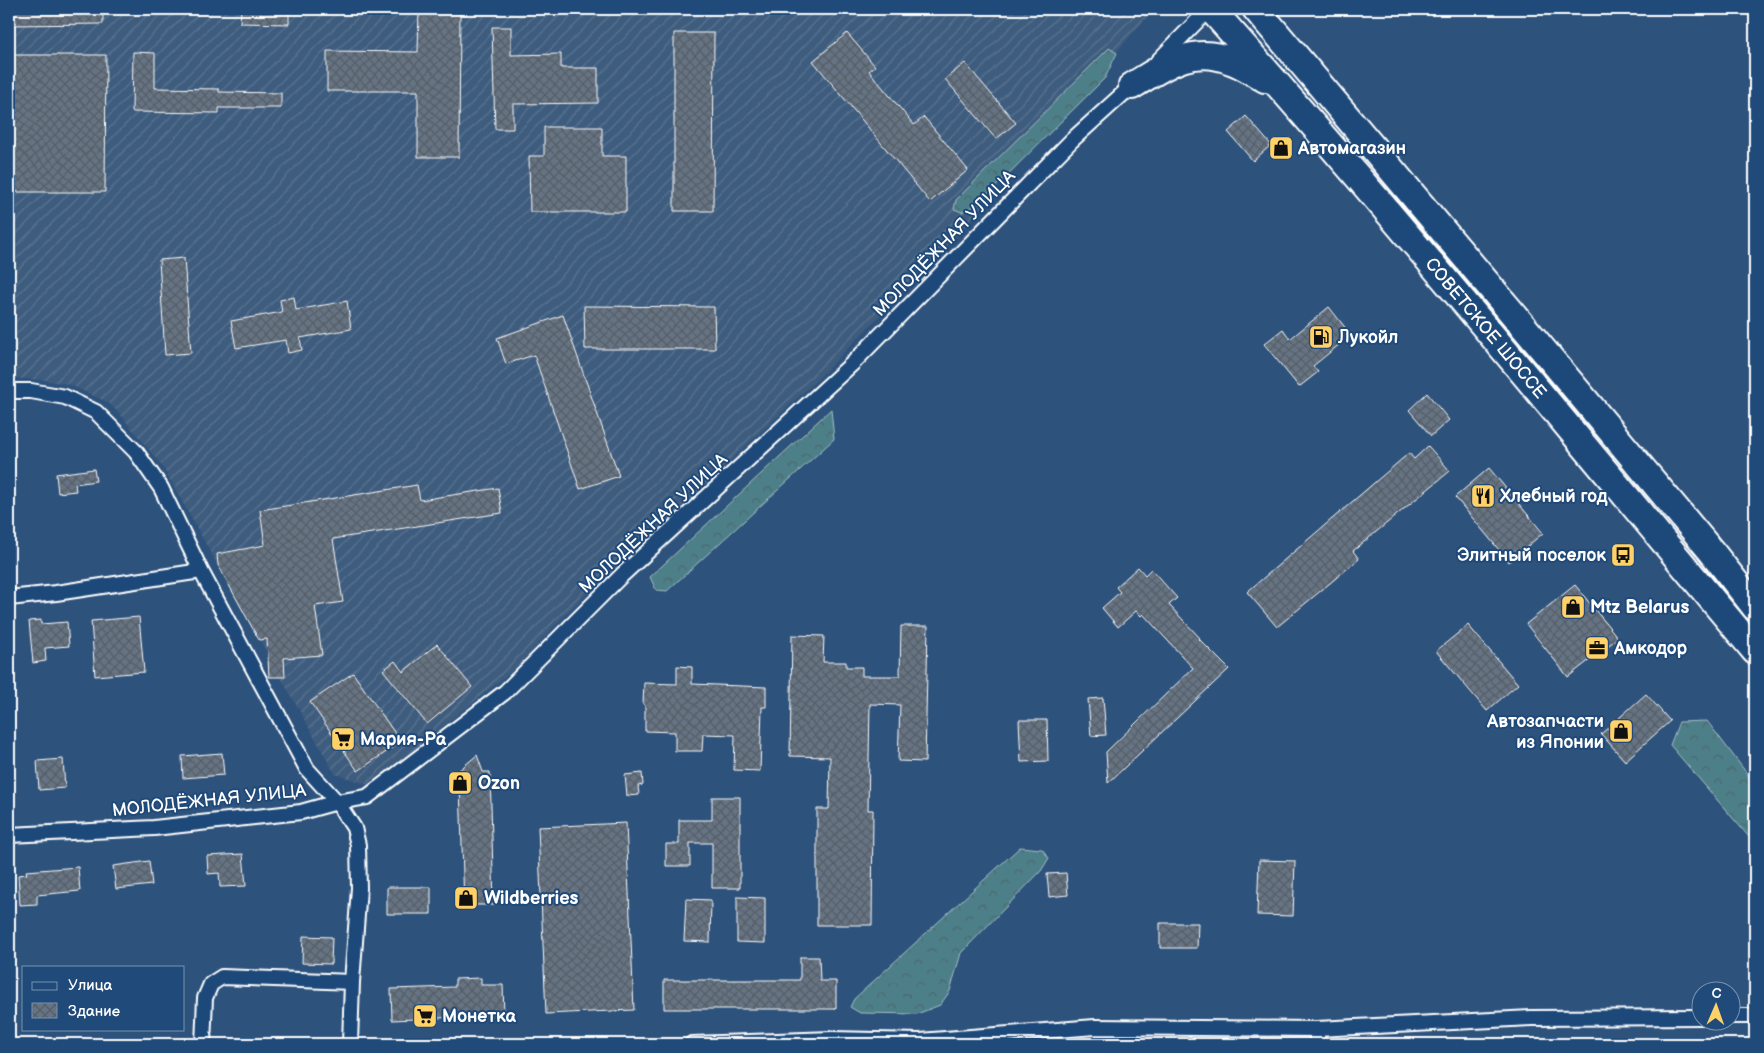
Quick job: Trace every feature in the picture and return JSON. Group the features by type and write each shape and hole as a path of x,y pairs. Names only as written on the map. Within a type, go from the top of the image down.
{"highway":[{"name":"СОВЕТСКОЕ ШОССЕ","path":"1210,9 1281,88 1485,326 1755,651"},
{"name":"СОВЕТСКОЕ ШОССЕ","path":"1256,9 1513,313 1712,552 1755,607"},
{"path":"1132,86 1172,62 1190,56 1211,55 1230,60 1281,88"}],"street":[{"name":"МОЛОДЁЖНАЯ УЛИЦА","path":"9,835 154,828 301,812 337,802 367,797 504,692 622,574 853,363 1072,140 1132,86 1210,9"},
{"path":"9,391 30,391 65,397 96,412 136,452 161,488 200,571 307,768 337,802 354,828 358,845 359,888 352,982 350,1044"},
{"path":"9,598 56,593 200,571"},
{"path":"203,1044 205,998 211,984 222,977 352,982"},
{"path":"1742,1016 1755,1016"},
{"path":"692,1044 832,1039 920,1043 1096,1027 1317,1029 1531,1018 1692,1017"},
{"path":"1317,1029 1317,1044"}],"shaded area":[{"path":"9,9 1154,9 945,249 819,378 570,610 515,669 369,785 335,774 162,466 120,414 107,402 70,385 44,380 9,378"}],"green space":[{"path":"1109,48 1117,53 1105,78 977,205 962,212 954,209 956,200"},
{"path":"831,409 834,439 667,591 656,590 650,577"},
{"path":"1707,721 1755,784 1755,844 1670,745 1679,722"},
{"path":"1020,847 1042,849 1049,858 1041,871 961,953 950,991 940,1005 917,1014 860,1013 850,1007 854,999"}],"building":[{"path":"9,9 103,9 103,24 9,25"},
{"path":"241,9 289,9 289,24 240,23"},
{"path":"419,9 460,9 459,157 418,157 418,91 327,91 327,51 418,52"},
{"path":"492,27 511,27 511,55 561,54 561,68 598,68 598,103 513,104 513,129 495,129"},
{"path":"674,33 714,33 713,211 674,211"},
{"path":"847,33 875,66 869,71 914,125 924,117 968,170 930,202 813,61"},
{"path":"133,52 155,53 155,88 219,89 219,92 281,93 281,108 219,108 219,113 132,112"},
{"path":"9,55 106,55 105,192 9,192"},
{"path":"965,63 1016,123 996,139 945,79"},
{"path":"1246,116 1271,145 1253,161 1228,132"},
{"path":"544,127 602,127 602,156 626,156 626,212 530,212 529,156 544,156"},
{"path":"184,258 191,353 165,355 159,260"},
{"path":"294,297 296,310 347,301 351,329 300,338 302,350 288,353 286,340 236,348 231,321 282,312 280,300"},
{"path":"584,306 714,307 715,349 585,349"},
{"path":"1329,307 1351,335 1313,366 1318,372 1299,387 1264,344 1283,329 1290,339"},
{"path":"563,315 619,476 580,489 534,355 506,364 497,338"},
{"path":"1427,393 1449,420 1431,436 1409,410"},
{"path":"1428,446 1450,471 1353,551 1359,559 1277,627 1247,592 1409,453 1414,459"},
{"path":"1489,468 1543,533 1509,562 1455,497"},
{"path":"94,469 96,481 75,484 76,491 58,493 56,474"},
{"path":"417,485 420,500 498,488 502,513 333,539 343,602 315,606 322,655 284,658 285,677 269,677 267,639 259,640 218,565 217,554 265,545 260,510"},
{"path":"1138,567 1145,575 1151,569 1177,598 1169,605 1229,669 1108,783 1106,752 1193,668 1143,614 1141,616 1136,611 1118,627 1102,608 1120,592 1116,587"},
{"path":"1575,585 1618,638 1568,677 1526,624"},
{"path":"139,617 144,672 95,676 91,621"},
{"path":"41,620 41,624 67,622 69,646 45,648 46,661 33,663 29,621"},
{"path":"1468,625 1518,684 1487,711 1436,651"},
{"path":"901,626 928,626 925,762 898,761 900,705 870,704 868,810 873,810 872,925 817,925 817,809 829,809 830,757 790,756 792,635 824,636 823,662 846,662 846,667 862,667 862,676 900,676"},
{"path":"437,644 472,687 427,724 383,670 395,661 403,672"},
{"path":"677,666 692,667 692,684 766,687 766,707 762,707 760,771 734,770 735,735 703,734 702,751 675,751 675,732 645,731 644,683 677,684"},
{"path":"353,673 401,742 358,771 310,702"},
{"path":"1646,694 1670,721 1625,761 1601,734"},
{"path":"1103,698 1106,735 1091,736 1088,699"},
{"path":"1019,720 1047,720 1048,761 1021,762"},
{"path":"222,753 224,775 183,778 182,756"},
{"path":"477,755 483,772 490,772 494,905 464,905 460,786 451,777"},
{"path":"63,759 65,788 39,790 37,761"},
{"path":"642,773 643,785 638,786 639,795 627,796 625,775"},
{"path":"712,797 740,797 740,888 712,888 712,843 690,843 690,866 666,866 666,844 679,844 679,820 712,820"},
{"path":"626,823 634,1010 546,1014 538,827"},
{"path":"243,854 246,886 220,887 219,873 208,874 207,856"},
{"path":"1259,860 1295,861 1293,916 1257,915"},
{"path":"149,861 152,885 116,889 113,866"},
{"path":"78,867 80,891 37,895 37,904 20,905 18,875 27,874 26,871"},
{"path":"1066,873 1068,895 1049,897 1047,874"},
{"path":"387,887 431,887 431,914 387,914"},
{"path":"737,897 765,898 765,943 737,942"},
{"path":"686,899 711,900 710,942 684,941"},
{"path":"1160,923 1198,923 1197,948 1160,948"},
{"path":"303,936 332,937 331,964 302,963"},
{"path":"800,957 819,957 820,981 836,981 836,1009 664,1009 664,980 800,980"},
{"path":"481,978 481,985 503,985 504,1015 392,1020 391,989 455,987 455,979"}],"place":[{"name":"Автомагазин","path":"1281,148"},
{"name":"Лукойл","path":"1321,337"},
{"name":"Хлебный год","path":"1483,496"},
{"name":"Элитный поселок","path":"1623,555"},
{"name":"Mtz Belarus","path":"1573,607"},
{"name":"Амкодор","path":"1597,648"},
{"name":"Автозапчасти из Японии","path":"1621,731"},
{"name":"Мария-Ра","path":"343,739"},
{"name":"Ozon","path":"460,783"},
{"name":"Wildberries","path":"466,898"},
{"name":"Монетка","path":"425,1016"}]}
